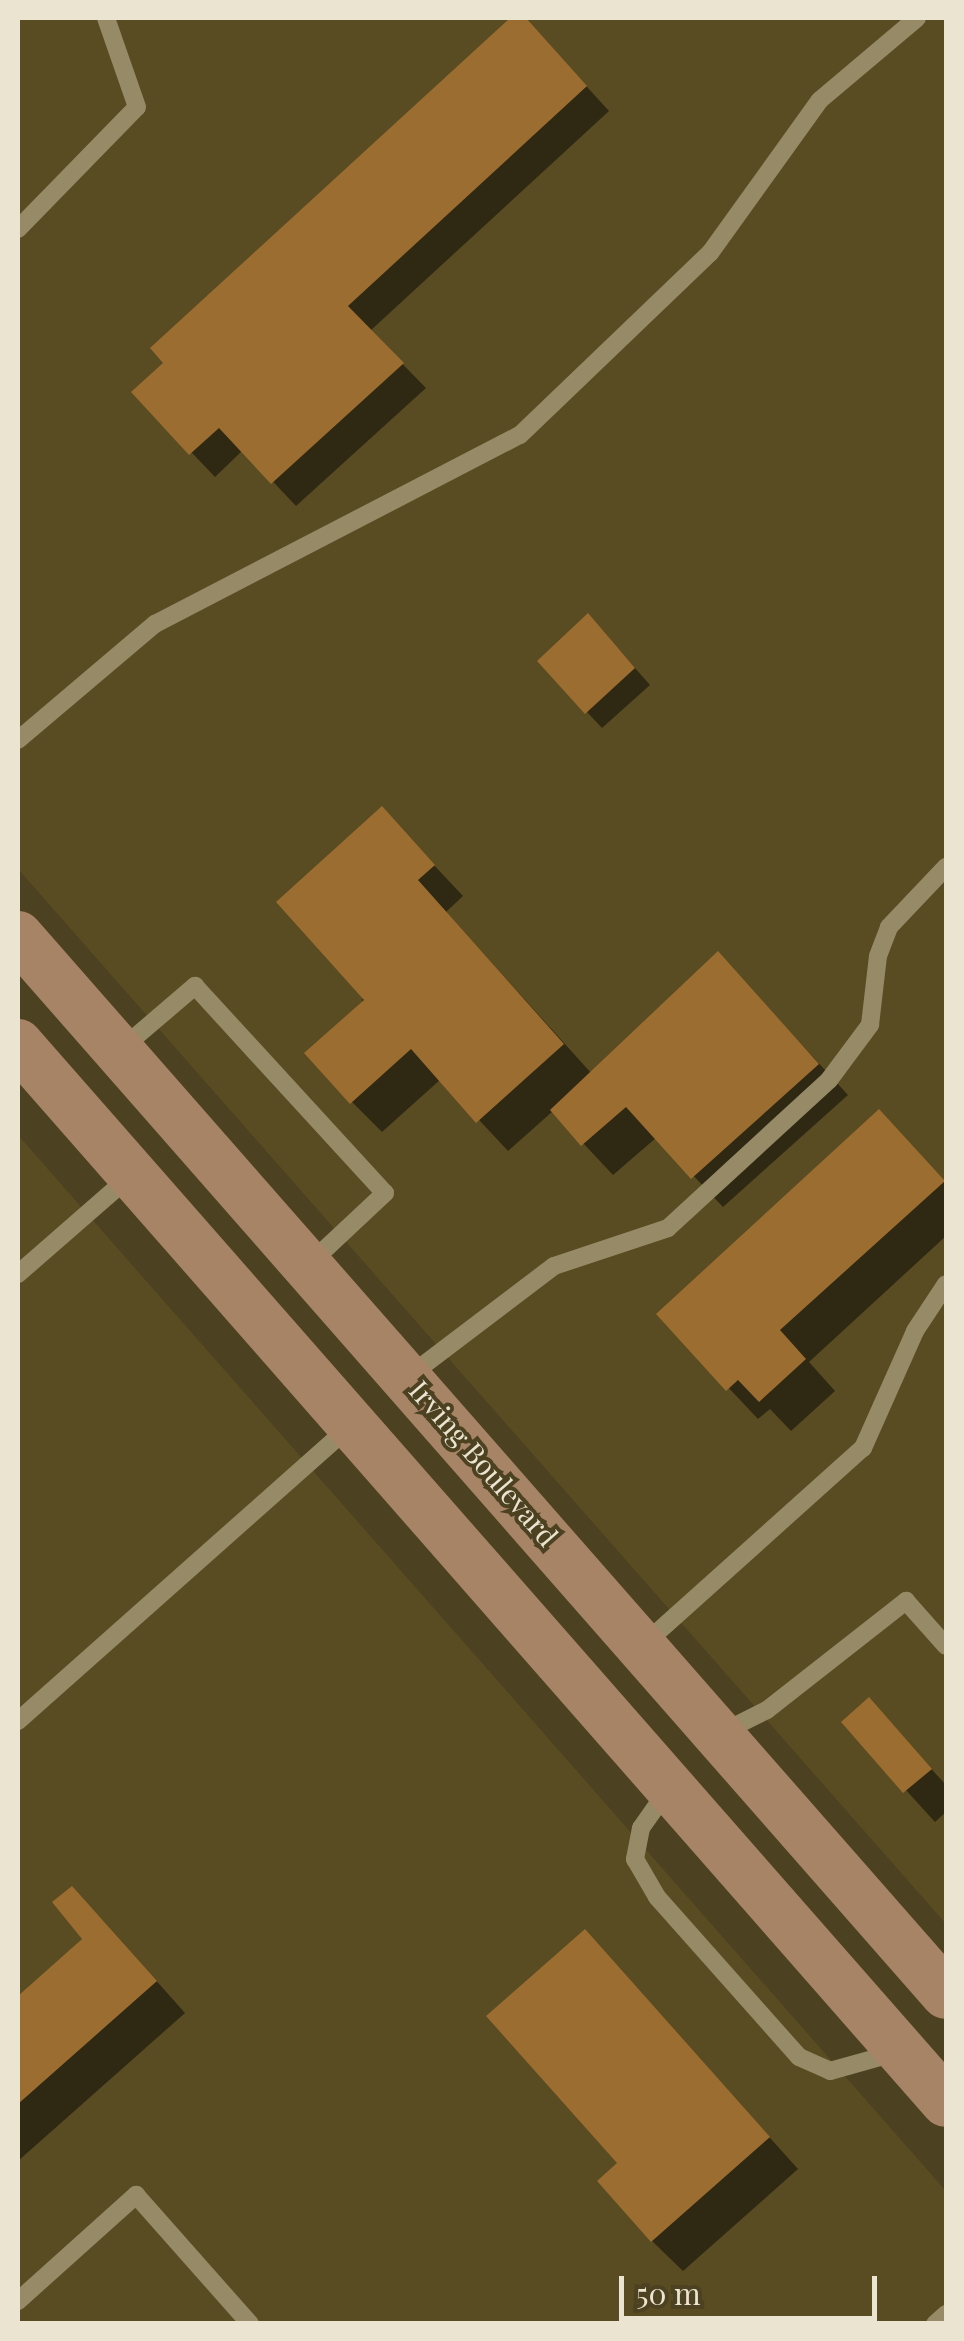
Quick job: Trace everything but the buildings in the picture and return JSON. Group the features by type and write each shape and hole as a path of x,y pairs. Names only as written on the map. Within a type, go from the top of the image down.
{"main road":[{"name":"Irving Boulevard","path":"18,936 409,1377 946,1994"},
{"path":"18,1044 946,2102"},
{"path":"354,1423 409,1377"},
{"path":"589,1694 642,1647"},
{"path":"668,1784 718,1734"}],"lane":[{"path":"18,227 137,107 106,18"},
{"path":"18,740 154,624 520,435 710,253 820,100 917,18"},
{"path":"409,1377 554,1266 668,1228 829,1080 870,1026 878,956 890,927 946,868"},
{"path":"120,1050 195,986 385,1193 309,1264"},
{"path":"18,1274 133,1174"},
{"path":"642,1647 863,1448 915,1331 946,1284"},
{"path":"18,1721 354,1423"},
{"path":"718,1734 767,1710 906,1600 946,1646"},
{"path":"668,1784 641,1828 635,1859 657,1897 799,2057 830,2071 902,2051"},
{"path":"18,2301 136,2195 250,2324"},
{"path":"935,2324 946,2314"}],"shaded area":[{"path":"18,18 946,18 946,1924 18,869"},
{"path":"18,1135 946,2191 946,2323 18,2323"}]}
